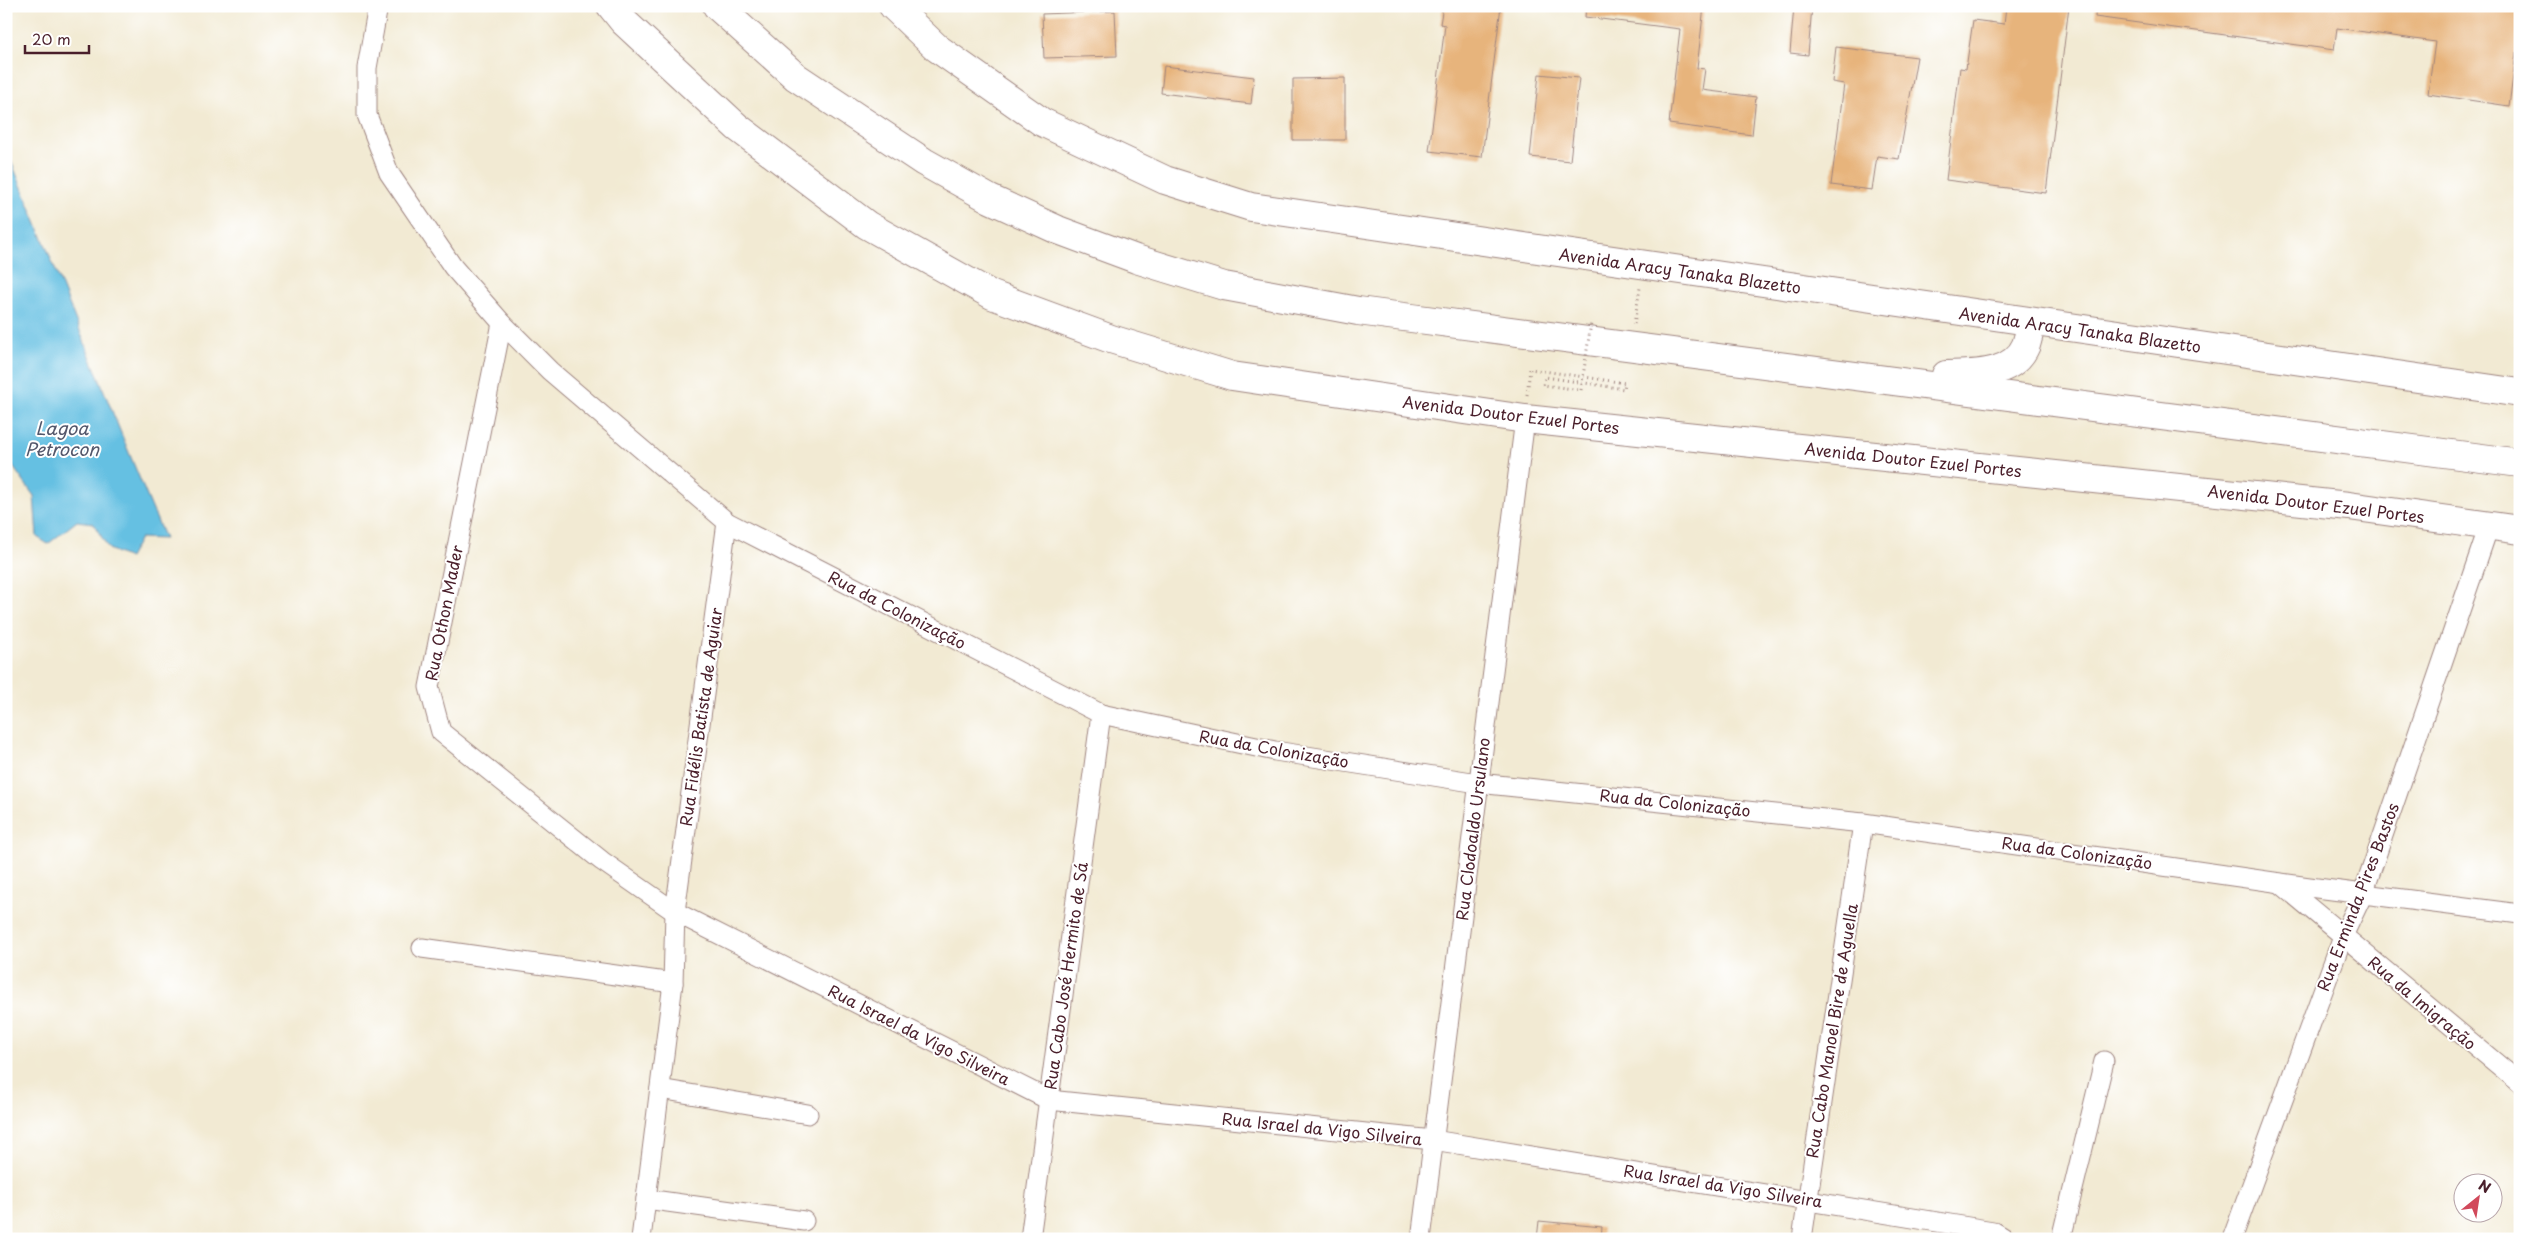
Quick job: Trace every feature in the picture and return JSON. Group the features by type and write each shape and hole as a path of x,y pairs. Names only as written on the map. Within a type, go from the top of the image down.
{"main road":[{"name":"Avenida Doutor Ezuel Portes","path":"611,6 623,22 737,127 867,225 992,295 1110,339 1232,376 1525,419 2339,505 2520,530"},
{"path":"717,6 796,77 924,162 990,199 1058,230 1136,259 1224,286 1358,311 1857,378 2000,394 2520,463"},
{"name":"Avenida Aracy Tanaka Blazetto","path":"893,6 937,48 1042,122 1165,180 1251,207 2032,323 2520,393"},
{"path":"1857,378 1980,373 2000,369 2015,360 2025,347 2032,323"}],"street":[{"name":"Rua da Colonização","path":"378,6 367,68 367,115 389,173 453,267 502,323 550,371 727,522 1101,714 1275,751 1478,782 1863,823 2280,883 2520,914"},
{"name":"Rua Othon Mader","path":"502,323 429,687 436,714 442,732 602,861 675,912"},
{"name":"Rua Clodoaldo Ursulano","path":"1421,1239 1525,419"},
{"name":"Rua Fidélis Batista de Aguiar","path":"641,1239 673,982 675,912 727,522"},
{"name":"Rua Erminda Pires Bastos","path":"2232,1239 2343,936 2363,894 2489,526"},
{"name":"Rua Cabo José Hermito de Sá","path":"1030,1239 1101,714"},
{"name":"Rua Cabo Manoel Bire de Aguella","path":"1802,1239 1806,1199 1863,823"},
{"name":"Rua da Imigração","path":"2280,883 2520,1083"},
{"name":"Rua Israel da Vigo Silveira","path":"675,912 1049,1100 1433,1140 1806,1199 1993,1231 2006,1239"},
{"path":"422,948 673,982"},
{"path":"2061,1239 2104,1061"},
{"path":"660,1089 808,1114"},
{"path":"646,1199 804,1221"}],"path":[{"path":"1525,419 1530,369 1625,383 1624,389 1545,377 1543,385 1581,390 1591,323"}],"water":[{"name":"Lagoa Petrocon","path":"6,149 165,539 140,538 129,558 109,549 93,523 77,521 48,544 37,537 34,496 6,457"}],"building":[{"path":"1443,6 1501,6 1482,157 1429,151 1445,25 1440,24"},
{"path":"1586,6 1704,6 1697,68 1705,69 1702,90 1756,97 1752,135 1669,124 1680,29 1585,17"},
{"path":"1794,6 1812,6 1808,55 1790,53"},
{"path":"2006,6 2069,6 2046,193 1946,180 1960,68 1966,69 1973,20 2004,24"},
{"path":"2096,6 2520,6 2520,53 2516,53 2509,106 2428,94 2435,42 2337,28 2334,50 2095,17"},
{"path":"1115,11 1117,56 1044,58 1042,14"},
{"path":"1836,47 1917,57 1899,159 1877,156 1872,190 1831,185 1844,84 1832,82"},
{"path":"1164,66 1254,77 1251,104 1161,93"},
{"path":"1539,74 1579,78 1570,161 1530,157"},
{"path":"1345,78 1345,140 1293,140 1293,79"},
{"path":"1539,1221 1602,1227 1601,1239 1537,1239"}]}
